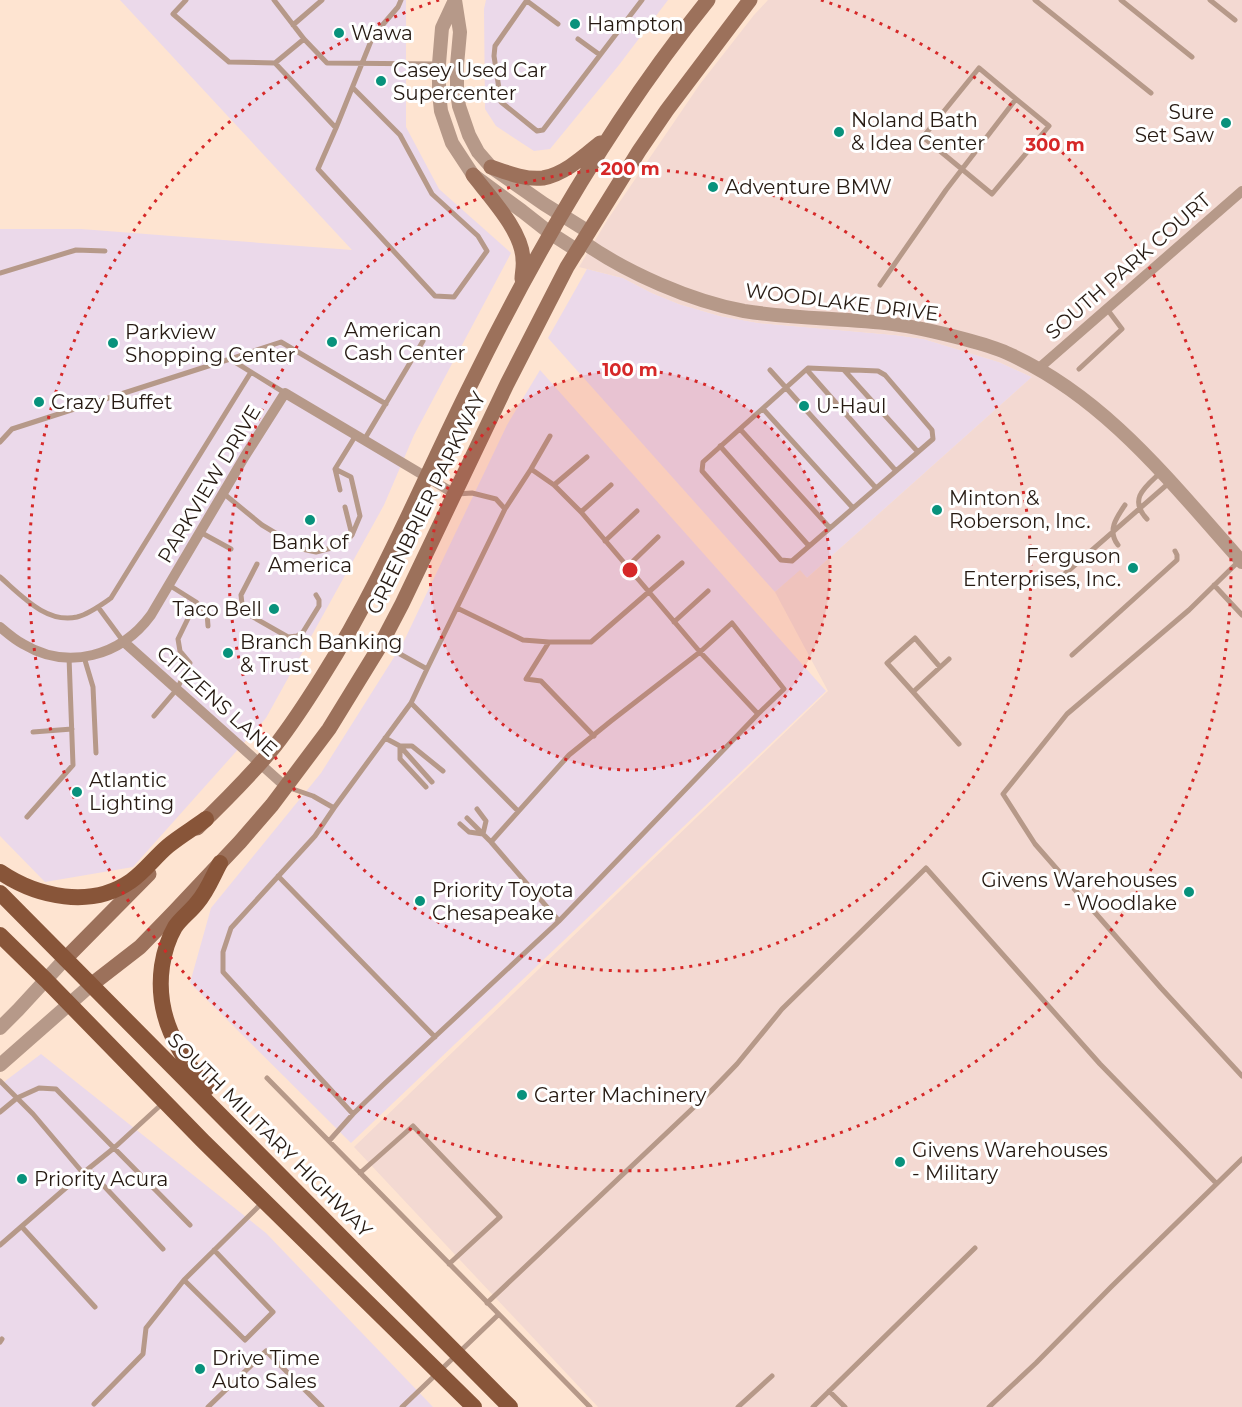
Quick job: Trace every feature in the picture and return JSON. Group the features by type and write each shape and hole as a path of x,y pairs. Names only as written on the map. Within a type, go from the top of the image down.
{"main road":[{"name":"GREENBRIER PARKWAY","path":"65,959 260,763 297,716 341,647 393,548 470,385 550,233 612,133 708,0"},
{"name":"GREENBRIER PARKWAY","path":"91,985 140,947 220,863 272,805 329,729 381,644 425,559 530,338 567,267 667,110 750,0"},
{"path":"491,167 520,176 544,178 571,166 612,133"},
{"path":"473,175 516,234 524,260 521,285"},
{"path":"0,872 24,887 50,895 65,897 110,892 130,882 168,846 206,819"},
{"path":"220,863 198,902 175,928 168,942 161,974 164,1014 172,1037 193,1071 265,1147 300,1195"},
{"name":"SOUTH MILITARY HIGHWAY","path":"0,893 510,1407"},
{"path":"0,935 164,1102 474,1407"}],"street":[{"name":"WOODLAKE DRIVE","path":"455,0 442,28 439,64 441,111 452,143 473,175 550,233 583,242"},
{"name":"WOODLAKE DRIVE","path":"455,0 460,32 457,65 459,106 469,135 478,152 491,167 561,214 583,242 606,259 692,296 744,311 894,324 943,333 1006,352 1072,390 1110,420 1166,477 1241,561"},
{"name":"SOUTH PARK COURT","path":"1038,369 1242,191"},
{"name":"PARKVIEW DRIVE","path":"1,631 42,653 63,657 84,657 105,652 133,636 145,623 169,585 285,393 455,494"},
{"name":"CITIZENS LANE","path":"124,642 286,787"},
{"path":"0,1028 65,959"},
{"path":"0,1065 91,985"}],"lane":[{"path":"186,0 173,14 229,62 275,63 304,39"},
{"path":"274,0 304,39 327,63 439,64"},
{"path":"293,25 322,0"},
{"path":"353,88 400,135 432,194 478,236 487,251 454,297 435,296 318,169 373,36 398,7 401,0"},
{"path":"558,24 527,0 495,46 494,56 501,102 537,131 543,130 642,0"},
{"path":"1035,0 1151,93"},
{"path":"1121,0 1192,57"},
{"path":"1210,0 1235,20"},
{"path":"578,39 600,55"},
{"path":"275,63 336,128"},
{"path":"979,68 1016,99 1049,126 992,194 923,137 979,68"},
{"path":"880,285 962,169 1016,99"},
{"path":"0,273 76,250 105,251"},
{"path":"1079,369 1122,329 1107,309"},
{"path":"335,469 386,404 423,341"},
{"path":"0,442 12,429 281,342 386,404"},
{"path":"230,359 285,393"},
{"path":"808,368 844,370 878,371 885,375 932,430 933,439 792,561 781,560 702,471 703,462 808,368"},
{"path":"770,370 876,488"},
{"path":"807,370 896,471"},
{"path":"844,370 918,452"},
{"path":"0,577 40,610 57,617 77,617 111,598 251,372"},
{"path":"763,409 853,508"},
{"path":"740,429 830,528"},
{"path":"353,1114 223,972 223,952 231,928 315,836 411,703 505,509 550,436"},
{"path":"720,446 809,546"},
{"path":"555,486 587,457"},
{"path":"335,469 340,490"},
{"path":"223,493 262,525 302,549 316,552 342,545 352,535 360,516 351,477 335,469"},
{"path":"531,469 555,486 581,513 700,652 758,714"},
{"path":"1147,519 1142,514 1138,502 1142,490 1166,477"},
{"path":"1037,582 1052,585 1140,509 1166,477"},
{"path":"581,513 611,485"},
{"path":"455,494 472,493 496,499 505,509"},
{"path":"1118,545 1112,532 1125,505"},
{"path":"345,507 352,535"},
{"path":"605,541 637,511"},
{"path":"200,532 231,549"},
{"path":"627,567 658,537"},
{"path":"1072,654 1177,560 1175,551"},
{"path":"1241,561 1067,714 1003,794 1035,844 1161,988 1242,1076"},
{"path":"457,608 523,640 591,642 682,563"},
{"path":"257,564 241,596 246,613 288,637 297,636 303,632 319,606 316,595"},
{"path":"1145,578 1151,584"},
{"path":"169,585 196,602 207,613 208,626"},
{"path":"1214,585 1242,615"},
{"path":"674,622 708,591"},
{"path":"154,716 177,689 190,663 180,651 178,639 196,602"},
{"path":"98,607 124,642"},
{"path":"329,1141 353,1114 559,921 784,689 732,623 700,652 557,767 491,842"},
{"path":"940,667 915,638 887,663 959,744"},
{"path":"549,642 526,679 541,681 594,735"},
{"path":"381,644 427,669"},
{"path":"27,817 74,765 69,657"},
{"path":"84,657 93,687 96,753"},
{"path":"913,692 950,659"},
{"path":"411,703 518,811"},
{"path":"33,732 72,729"},
{"path":"386,738 400,746 432,782"},
{"path":"400,746 412,746 443,771"},
{"path":"400,746 400,759 426,787"},
{"path":"286,787 313,796 334,808"},
{"path":"477,809 486,821 483,834"},
{"path":"467,818 491,842 559,921"},
{"path":"460,824 469,832 483,834"},
{"path":"487,1303 711,1092 782,1009 926,868 1100,1064 1216,1183"},
{"path":"278,876 435,1037"},
{"path":"267,1078 590,1407"},
{"path":"0,1081 163,1249"},
{"path":"0,1112 17,1098 39,1088 56,1089 190,1225"},
{"path":"0,1245 114,1148 164,1102"},
{"path":"360,1173 414,1126 500,1217 449,1264"},
{"path":"989,1407 1242,1159"},
{"path":"94,1404 143,1354 146,1328 184,1281 264,1201"},
{"path":"22,1227 95,1307"},
{"path":"813,1407 975,1248"},
{"path":"184,1281 245,1340 273,1312 214,1250"},
{"path":"402,1407 498,1315"},
{"path":"208,1407 266,1351 322,1407"},
{"path":"738,1407 772,1376"},
{"path":"829,1391 845,1407"}],"shaded area":[{"path":"120,0 406,0 406,127 439,189 511,253 414,435 384,505 266,718 133,867 45,882 0,836 0,229 81,229 352,250"},
{"path":"486,0 668,0 619,65 550,149 534,151 496,126 485,109 484,9"},
{"path":"768,0 1242,0 1242,1407 598,1407 354,1147 828,691 775,592 800,570 807,578 1032,377 999,362 924,339 759,323 720,316 679,304 623,278 579,267 608,219 700,84"},
{"name":"U-Haul","path":"587,269 623,278 679,304 720,316 759,323 924,339 999,362 1032,377 807,578 800,571 775,592 548,338"},
{"path":"540,370 826,691 351,1143 190,983 211,908 321,773 403,643 507,425"},
{"path":"41,1054 266,1233 433,1407 0,1407 0,1085"}],"place":[{"name":"Hampton","path":"575,24"},
{"name":"Wawa","path":"339,33"},
{"name":"Casey Used Car Supercenter","path":"381,81"},
{"name":"Sure Set Saw","path":"1226,123"},
{"name":"Noland Bath & Idea Center","path":"839,132"},
{"name":"Adventure BMW","path":"713,187"},
{"name":"American Cash Center","path":"332,342"},
{"name":"Parkview Shopping Center","path":"113,343"},
{"name":"Crazy Buffet","path":"39,402"},
{"name":"U-Haul","path":"804,406"},
{"name":"Minton & Roberson, Inc.","path":"937,510"},
{"name":"Bank of America","path":"310,520"},
{"name":"Ferguson Enterprises, Inc.","path":"1133,568"},
{"name":"Taco Bell","path":"274,609"},
{"name":"Branch Banking & Trust","path":"228,653"},
{"name":"Atlantic Lighting","path":"77,792"},
{"name":"Givens Warehouses - Woodlake","path":"1189,892"},
{"name":"Priority Toyota Chesapeake","path":"420,901"},
{"name":"Carter Machinery","path":"522,1095"},
{"name":"Givens Warehouses - Military","path":"900,1162"},
{"name":"Priority Acura","path":"22,1179"},
{"name":"Drive Time Auto Sales","path":"200,1369"}]}
